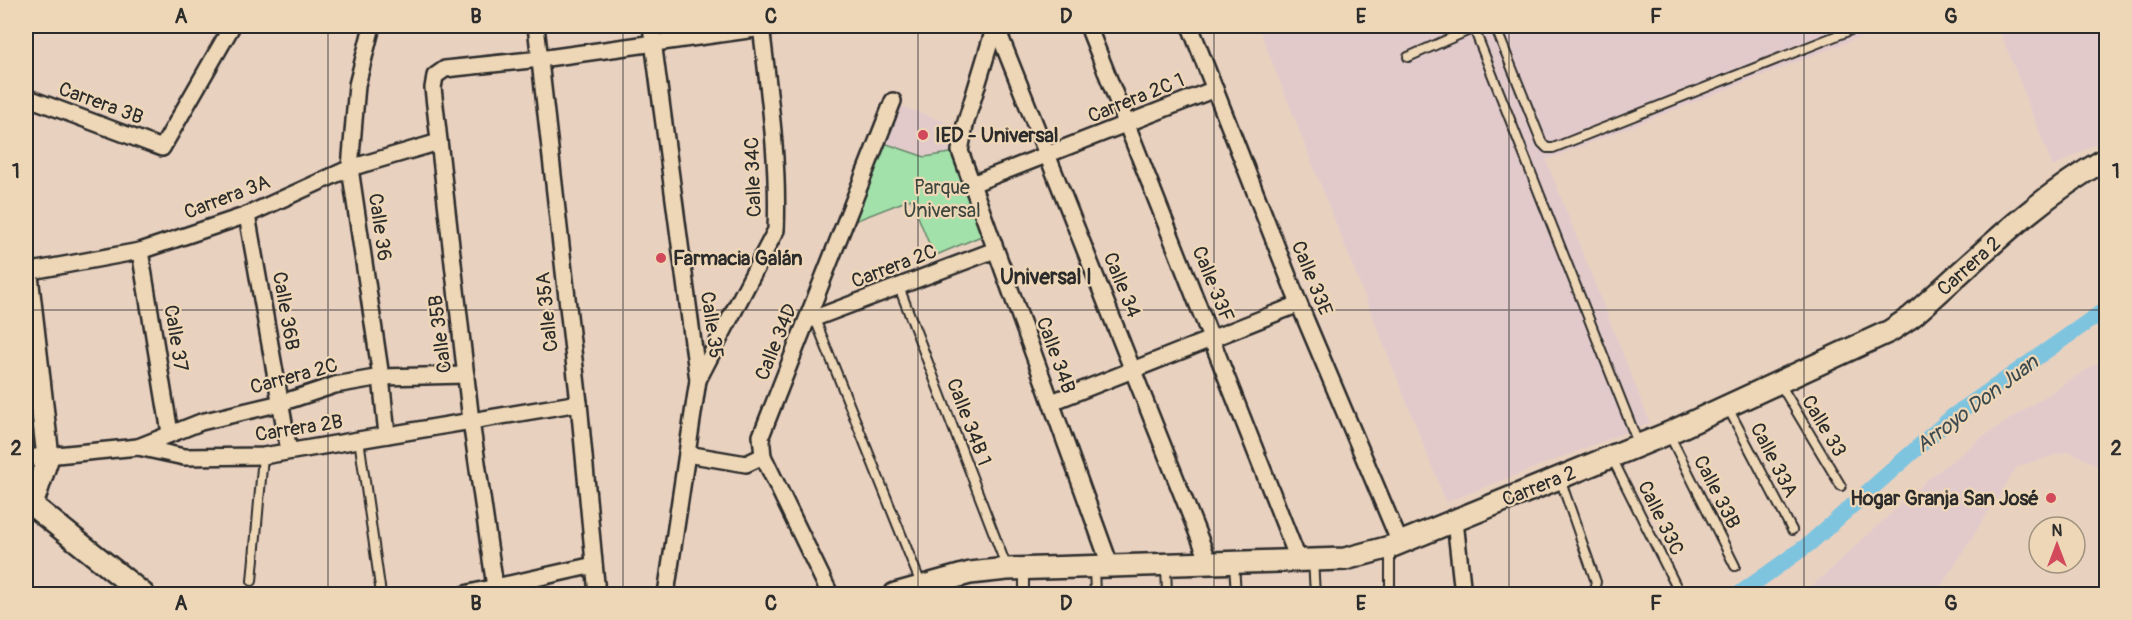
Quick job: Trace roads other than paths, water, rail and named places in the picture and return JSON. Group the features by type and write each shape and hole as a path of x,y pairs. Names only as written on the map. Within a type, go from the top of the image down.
{"street":[{"name":"Carrera 3B","path":"26,97 162,148 232,26"},
{"name":"Calle 36","path":"372,26 357,84 350,168 381,377 387,435"},
{"name":"Calle 35A","path":"537,26 579,403 597,594"},
{"name":"Calle 35","path":"651,26 699,380 666,594"},
{"path":"540,59 767,26"},
{"name":"Calle 34C","path":"699,380 776,230 777,205 767,26"},
{"name":"Calle 34B","path":"996,26 965,125 960,151 1052,402 1102,566"},
{"name":"Calle 34","path":"996,26 1209,561"},
{"name":"Calle 33F","path":"1088,26 1212,339 1306,559"},
{"name":"Calle 33E","path":"1190,26 1395,545"},
{"name":"Calle 35B","path":"495,587 471,421 433,88 435,76 445,69 540,59"},
{"name":"Carrera 2C 1","path":"972,184 1215,89"},
{"name":"Calle 34D","path":"830,594 763,456 761,436 811,320 893,101"},
{"name":"Carrera 3A","path":"26,270 140,251 247,215 350,168 439,142"},
{"name":"Carrera 2","path":"895,594 970,573 1209,561 1345,559 1395,545 1669,433 1881,335 1911,317 2034,208 2069,181 2106,159"},
{"name":"Calle 36B","path":"247,215 289,451"},
{"name":"Carrera 2C","path":"811,320 995,250"},
{"name":"Calle 37","path":"140,251 170,433"},
{"path":"26,270 48,457 29,503 144,594"},
{"path":"1052,402 1299,303"},
{"name":"Carrera 2C","path":"138,447 201,422 281,402 335,385 381,377 466,375"},
{"name":"Carrera 2B","path":"26,458 138,447 184,457 263,456 579,403"},
{"path":"687,454 746,464 763,456"},
{"path":"1455,521 1462,594"},
{"path":"465,594 594,565"}],"lane":[{"path":"1495,26 1542,143 1547,148 1553,148 1861,26"},
{"path":"1408,57 1473,27 1639,445"},
{"name":"Calle 34B 1","path":"899,286 1016,569 1024,594"},
{"path":"811,320 921,586"},
{"name":"Calle 33","path":"1779,383 1841,486"},
{"name":"Calle 33A","path":"1728,406 1792,530"},
{"name":"Calle 33B","path":"1669,433 1735,566"},
{"path":"359,439 381,594"},
{"path":"252,581 263,456"},
{"name":"Calle 33C","path":"1611,456 1680,594"},
{"path":"1559,477 1596,582 1593,594"},
{"name":"Calle 33E","path":"1390,594 1395,545"},
{"name":"Calle 33F","path":"1306,559 1315,594"},
{"path":"1234,561 1236,594"},
{"path":"1166,564 1167,594"},
{"name":"Calle 34B","path":"1095,594 1102,566"}],"waterway":[{"name":"Arroyo Don Juan","path":"1739,594 1809,544 1953,416 2106,309"}],"place":[{"name":"IED - Universal","path":"923,135"},
{"name":"Farmacia Galán","path":"661,258"},
{"name":"Hogar Granja San José","path":"2051,498"}],"district":[{"name":"Universal I","path":"1046,277"}],"park label":[{"name":"Parque Universal","path":"942,198"}]}
